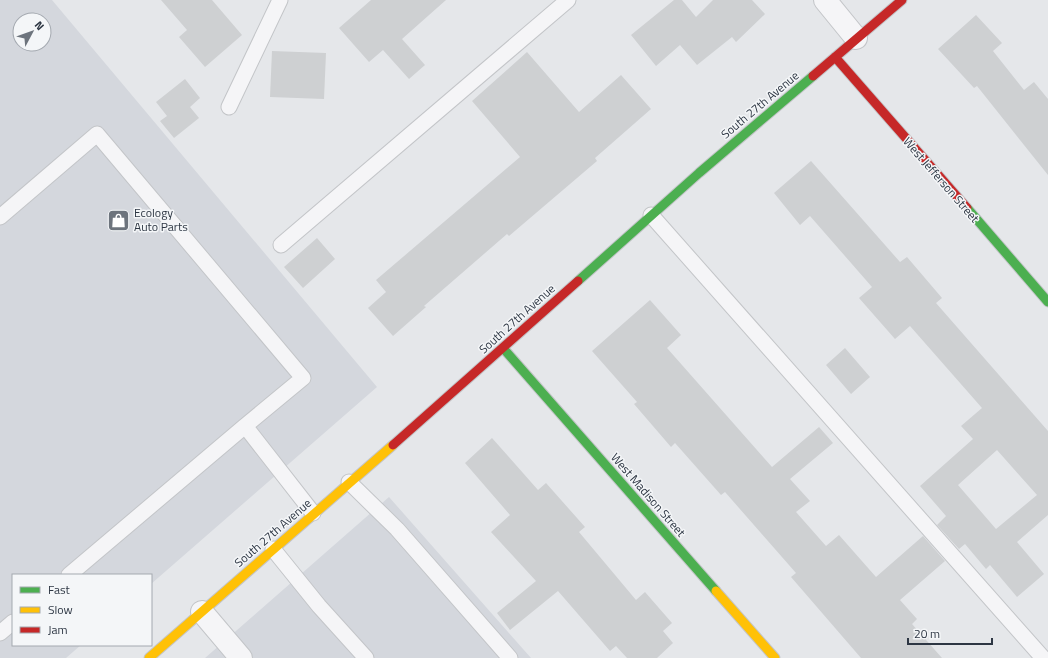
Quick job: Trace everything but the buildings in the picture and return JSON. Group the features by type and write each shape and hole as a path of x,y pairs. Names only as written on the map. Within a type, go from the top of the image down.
{"main road":[{"name":"South 27th Avenue","path":"149,658 503,348 651,215 902,0"},
{"name":"West Jefferson Street","path":"835,57 1048,302"},
{"name":"West Madison Street","path":"503,348 775,658"}],"street":[{"path":"824,0 856,38"},
{"path":"202,612 241,658"}],"lane":[{"path":"229,106 280,0"},
{"path":"281,245 568,0"},
{"path":"0,217 97,134 303,378 70,574"},
{"path":"651,215 1043,658"},
{"path":"245,426 314,513"},
{"path":"349,482 398,529 510,658"},
{"path":"273,549 319,606 366,658"},
{"path":"0,633 12,623"}],"shaded area":[{"name":"Ecology Auto Parts","path":"0,0 52,0 377,387 152,583 152,574 12,574 12,646 80,646 66,658 0,658"},
{"path":"389,497 531,658 205,658"}],"traffic: fast":[{"path":"578,281 699,173 813,76"},
{"path":"967,208 1048,302"},
{"path":"503,348 716,591"}],"traffic: slow":[{"path":"149,658 393,445"},
{"path":"716,591 775,658"}],"traffic: jam":[{"path":"813,76 902,0"},
{"path":"835,57 967,208"},
{"path":"393,445 578,281"}],"place":[{"name":"Ecology Auto Parts","path":"119,220"}]}
